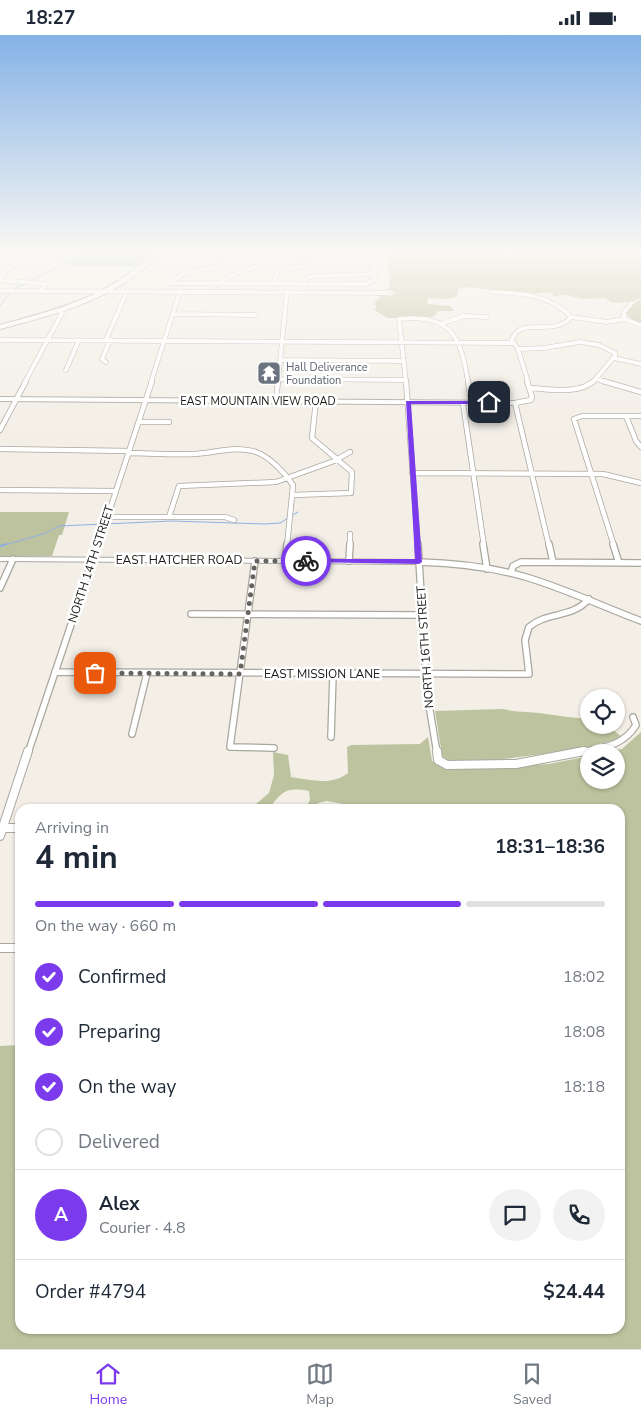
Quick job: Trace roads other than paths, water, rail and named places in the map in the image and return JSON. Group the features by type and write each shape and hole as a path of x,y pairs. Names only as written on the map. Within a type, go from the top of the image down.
{"main road":[{"path":"0,327 43,314"}],"street":[{"path":"0,430 61,314"},
{"path":"106,362 102,359 118,314"},
{"path":"276,401 285,314"},
{"path":"569,314 571,317 607,323 624,319 641,325"},
{"path":"624,314 624,319"},
{"path":"173,315 256,315"},
{"name":"NORTH 14TH STREET","path":"0,836 1,828 116,491 173,315"},
{"name":"NORTH 16TH STREET","path":"440,324 421,317 399,319 408,402 428,707 438,760 442,764 461,765 516,764 608,747 622,741 631,734 636,725 633,717"},
{"path":"440,324 460,317 488,317"},
{"path":"554,562 516,403 531,400 530,388 515,345 513,332 519,328 559,326 568,322 571,317"},
{"path":"440,324 452,331 459,342 471,403"},
{"path":"0,340 459,342 515,345 542,349 580,342 593,343 613,350 615,353 614,358 596,379 586,386 530,388"},
{"path":"66,370 79,340"},
{"path":"614,358 627,363 641,364"},
{"path":"281,360 403,361"},
{"path":"279,379 405,380"},
{"path":"596,379 641,392"},
{"name":"EAST MOUNTAIN VIEW ROAD","path":"0,399 516,403"},
{"path":"292,495 352,493 352,472 312,438 316,401"},
{"path":"463,403 487,569"},
{"path":"626,416 636,441 641,447"},
{"path":"619,563 574,421 575,417 641,416"},
{"path":"139,422 169,422"},
{"path":"0,449 200,453 232,449 257,452 288,478 293,485 285,561"},
{"path":"170,517 179,486 270,483 288,478 350,452"},
{"path":"412,473 591,474 610,475 641,483"},
{"path":"0,490 116,491"},
{"path":"107,517 225,517 234,520"},
{"path":"349,561 350,534"},
{"name":"EAST HATCHER ROAD","path":"0,559 419,562"},
{"path":"0,588 13,559"},
{"path":"255,561 230,747 274,748"},
{"path":"419,562 455,563 511,573 589,599 641,621"},
{"path":"511,573 516,563 641,563"},
{"name":"EAST MISSION LANE","path":"55,672 529,674 524,639 528,628 546,617 581,610 589,599"},
{"path":"191,613 421,615"},
{"path":"132,735 147,673"},
{"path":"331,737 333,674"},
{"path":"1,828 15,828"},
{"path":"0,948 15,949"}],"waterway":[{"path":"2,546 46,533 59,526 172,521 265,524 280,523 298,512"},
{"path":"0,546 6,544"}],"place":[{"name":"Hall Deliverance Foundation","path":"269,373"}]}
